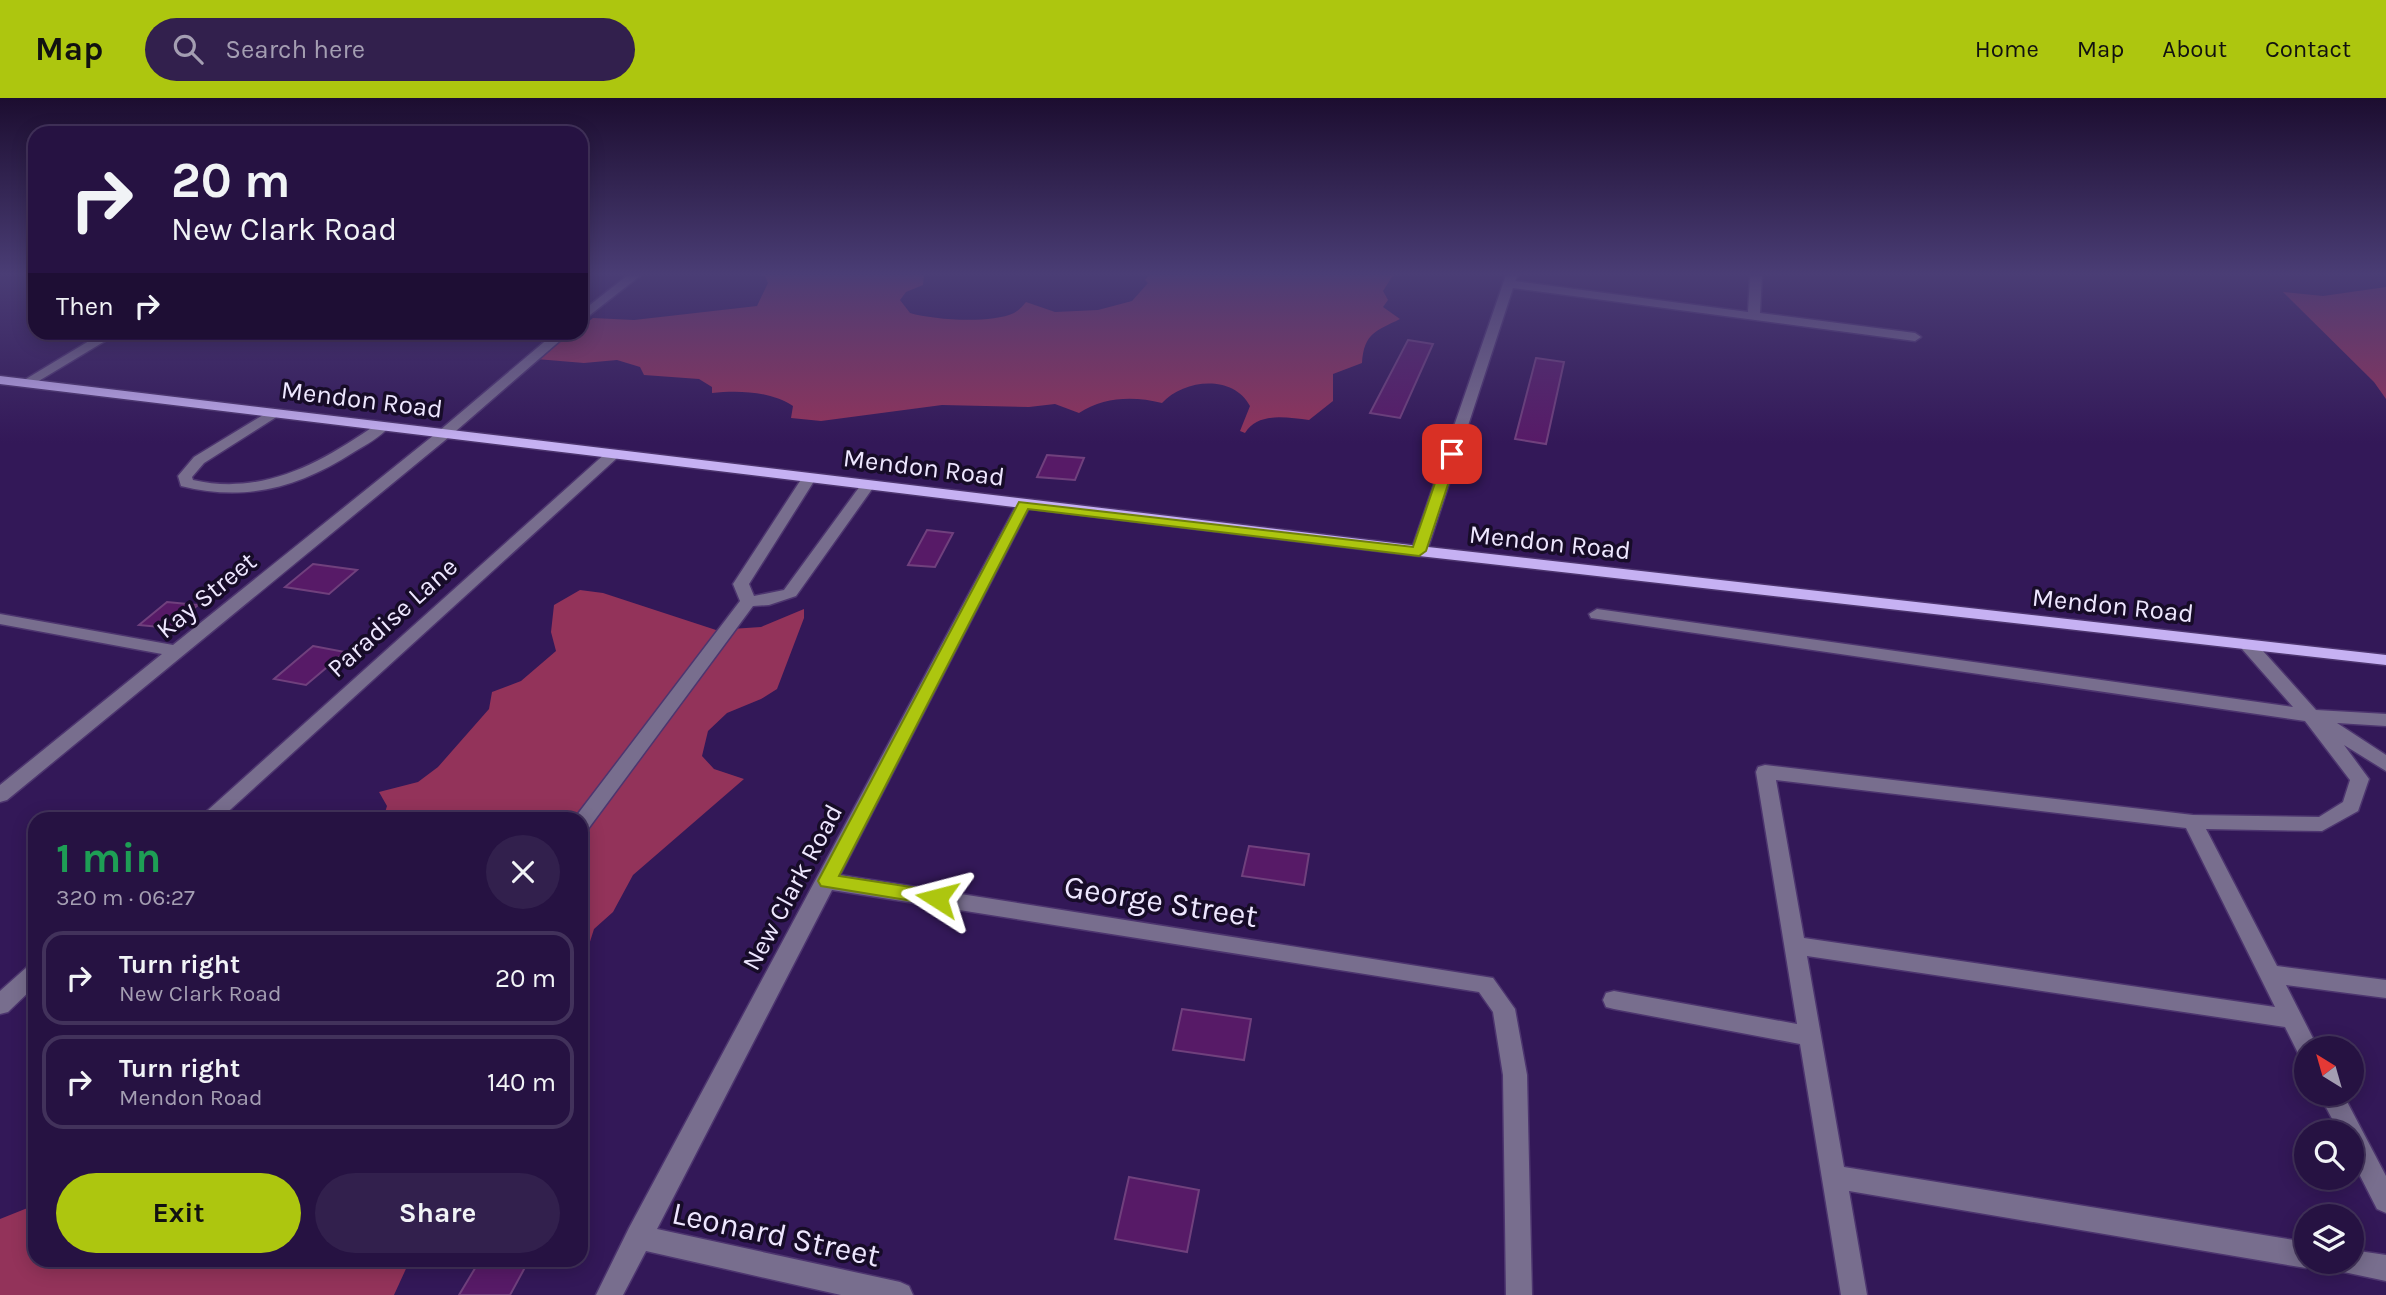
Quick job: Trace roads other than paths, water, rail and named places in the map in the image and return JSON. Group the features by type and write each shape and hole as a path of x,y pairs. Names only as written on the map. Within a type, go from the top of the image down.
{"main road":[{"name":"Mendon Road","path":"0,380 1024,505 2386,660"}],"street":[{"path":"1419,551 1493,331"},
{"path":"1865,331 1914,337"},
{"path":"27,382 100,340"},
{"name":"Kay Street","path":"0,795 444,434 555,340"},
{"path":"273,413 199,460 185,476 186,483 197,487 234,489 286,482 330,463 382,427"},
{"name":"Paradise Lane","path":"216,812 612,455"},
{"path":"748,601 741,584 809,478"},
{"path":"748,601 769,600 790,593 868,485"},
{"name":"New Clark Road","path":"609,1295 1024,505"},
{"path":"588,815 748,601"},
{"path":"1597,614 2311,716 2386,720"},
{"path":"0,619 176,651"},
{"path":"1854,1295 1765,772 2193,821 2322,824 2351,806 2360,779 2311,716 2248,645"},
{"path":"2311,716 2386,764"},
{"path":"2193,821 2301,1036"},
{"name":"George Street","path":"827,881 1485,984 1504,1009 1515,1075 1519,1295"},
{"path":"1794,945 2292,1019"},
{"path":"2269,974 2386,989"},
{"path":"0,1004 28,979"},
{"path":"1614,1000 1810,1036"},
{"path":"2364,1159 2386,1201"},
{"path":"1834,1177 2294,1253"},
{"name":"Leonard Street","path":"638,1237 900,1295"},
{"path":"2364,1265 2386,1268"}]}
